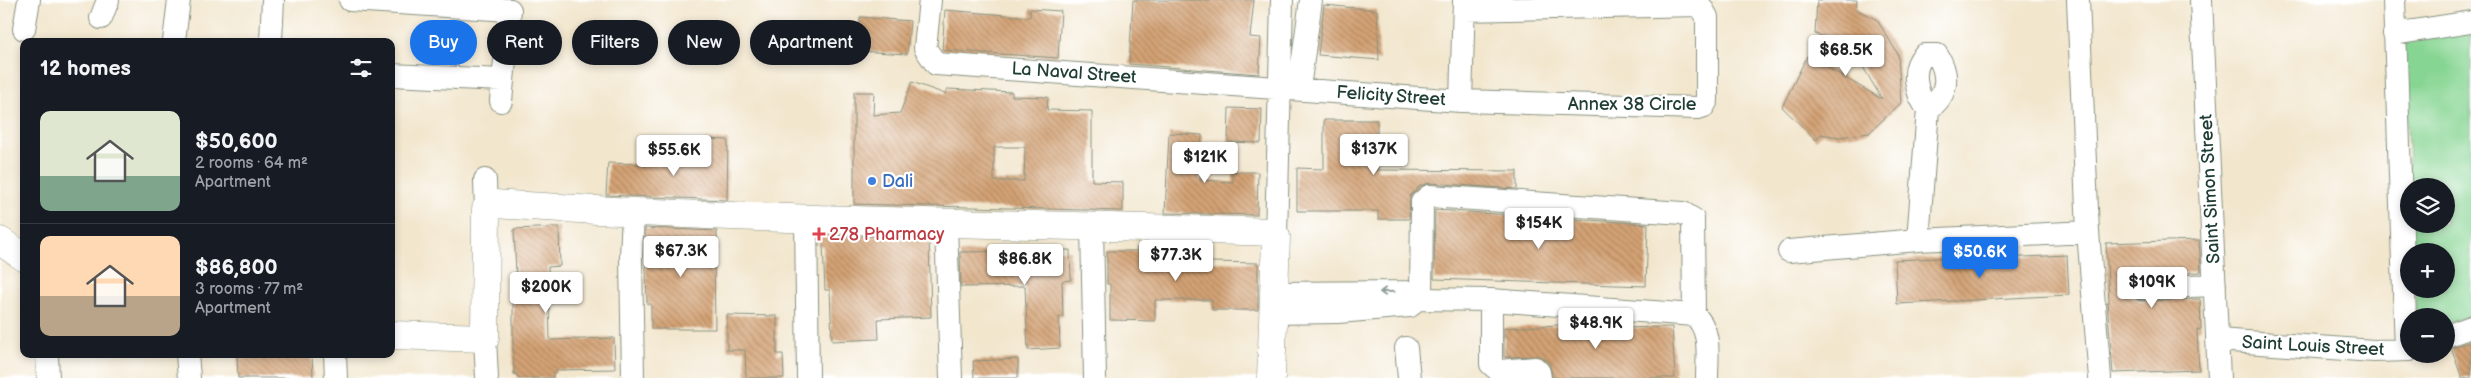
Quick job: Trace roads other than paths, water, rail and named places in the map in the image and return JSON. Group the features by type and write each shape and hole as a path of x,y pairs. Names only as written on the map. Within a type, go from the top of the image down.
{"main road":[{"path":"395,335 485,338 486,209 495,204 633,213 806,220 1270,232 1276,237 1271,378"},
{"path":"0,241 20,254"}],"street":[{"path":"24,29 29,0"},
{"path":"174,38 179,0"},
{"path":"271,38 273,0"},
{"path":"350,0 510,10 501,91 395,77"},
{"name":"La Naval Street","path":"930,0 925,48 936,64 1289,88"},
{"path":"1282,0 1289,88"},
{"path":"1276,237 1289,88 1311,0"},
{"path":"2078,0 2088,232 2100,378"},
{"name":"Saint Simon Street","path":"2201,0 2219,378"},
{"path":"2394,0 2406,308"},
{"name":"Felicity Street","path":"1289,88 1461,101 1464,5"},
{"name":"Annex 38 Circle","path":"1461,101 1698,108 1704,106 1707,100 1707,17 1700,5 1464,5"},
{"path":"2394,34 2471,22"},
{"path":"1918,240 1928,109"},
{"path":"485,180 486,209"},
{"path":"1418,299 1422,202 1428,196 1689,215 1693,219 1694,315"},
{"path":"633,213 631,257 633,378"},
{"path":"806,220 808,378"},
{"path":"946,223 950,378"},
{"path":"1092,226 1095,378"},
{"path":"1789,251 1918,240 2088,232"},
{"path":"2140,288 2215,284"},
{"path":"1273,303 1357,302 1410,306 1418,299 1491,300 1694,315 1703,322 1706,330 1707,378"},
{"path":"1491,300 1491,364 1499,371 1535,368 1539,372 1540,378"},
{"path":"2455,333 2471,327"},
{"path":"485,338 487,378"},
{"name":"Saint Louis Street","path":"2218,340 2374,351 2400,350"},
{"path":"1406,348 1409,378"},
{"path":"47,358 48,378"},
{"path":"187,358 189,378"},
{"path":"335,358 336,378"}],"place":[{"name":"Dali","path":"872,181"},
{"name":"278 Pharmacy","path":"819,234"}]}
